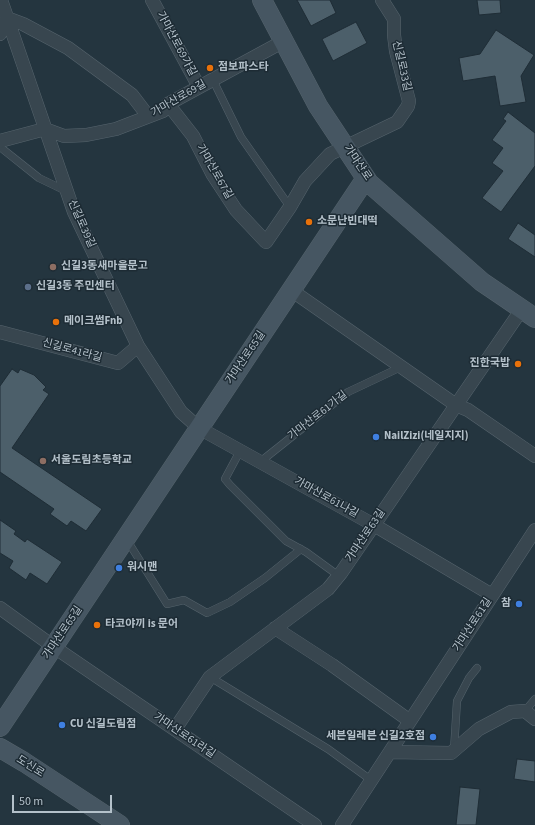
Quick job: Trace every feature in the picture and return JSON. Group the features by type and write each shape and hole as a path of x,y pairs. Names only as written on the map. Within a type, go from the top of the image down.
{"street":[{"name":"신길로39길","path":"1,0 74,212 138,346 181,412 199,428"},
{"name":"가마산로69가길","path":"152,0 199,87"},
{"name":"가마산로","path":"262,0 318,106 369,183 482,282 528,314"},
{"name":"신길로33길","path":"345,146 397,122 408,106 409,101 395,43 394,19 382,0"},
{"path":"0,34 7,18 23,24 68,48 132,95 148,116"},
{"name":"가마산로69길","path":"45,129 64,136 86,135 116,129 163,111 168,104 284,41"},
{"name":"가마산로67길","path":"168,104 193,136 213,175 236,210 266,242 290,207 305,181 330,154 345,146"},
{"path":"0,141 45,129"},
{"name":"가마산로65길","path":"0,727 366,178"},
{"path":"291,290 456,405 468,410 535,456"},
{"name":"가마산로63길","path":"175,729 210,677 328,589 339,576 456,405 528,314"},
{"name":"신길로41라길","path":"0,332 118,363 138,346"},
{"name":"가마산로61나길","path":"199,428 374,525 492,595"},
{"name":"가마산로61길","path":"342,825 535,530"},
{"name":"가마산로61라길","path":"0,608 54,647 315,825"},
{"path":"275,628 332,665 410,720"},
{"path":"390,752 451,753 479,730 511,712 530,715"},
{"name":"도신로","path":"0,748 120,825"}],"lane":[{"path":"213,80 241,137 290,207"},
{"path":"0,147 39,178 66,191"},
{"name":"가마산로61가길","path":"260,462 348,392 401,367"},
{"path":"240,451 225,479 286,541 301,549 339,576"},
{"path":"126,538 167,604 184,600 207,613 230,602 265,578 301,549"},
{"path":"454,750 457,702 469,678 477,668"},
{"path":"210,677 328,749 371,780"},
{"path":"530,715 535,699"}],"building":[{"path":"297,0 330,0 336,13 311,26"},
{"path":"477,0 500,0 501,13 479,15"},
{"path":"356,22 367,43 333,61 322,39"},
{"path":"496,30 534,55 521,76 526,102 500,106 495,76 463,81 459,58 480,54"},
{"path":"508,112 535,133 535,166 501,212 482,198 503,171 492,163 503,148 492,140 506,121 503,119"},
{"path":"518,223 535,235 535,257 508,239"},
{"path":"12,369 18,373 20,369 34,375 46,387 43,390 49,394 12,448 102,509 86,531 71,521 67,526 50,514 54,509 0,472 0,386"},
{"path":"0,520 16,531 14,534 25,542 27,539 62,562 47,584 30,573 26,580 9,568 13,561 0,553"},
{"path":"517,759 535,761 535,782 514,779"},
{"path":"460,787 480,789 476,825 456,825"}],"place":[{"name":"점보파스타","path":"210,68"},
{"name":"소문난빈대떡","path":"309,222"},
{"name":"신길3동새마을문고","path":"53,267"},
{"name":"신길3동 주민센터","path":"28,287"},
{"name":"메이크썸Fnb","path":"56,322"},
{"name":"진한국밥","path":"518,364"},
{"name":"NailZizi(네일지지)","path":"376,437"},
{"name":"서울도림초등학교","path":"43,461"},
{"name":"워시맨","path":"119,568"},
{"name":"참","path":"519,604"},
{"name":"타코야끼 is 문어","path":"97,625"},
{"name":"CU 신길도림점","path":"62,725"},
{"name":"세븐일레븐 신길2호점","path":"433,737"}]}
